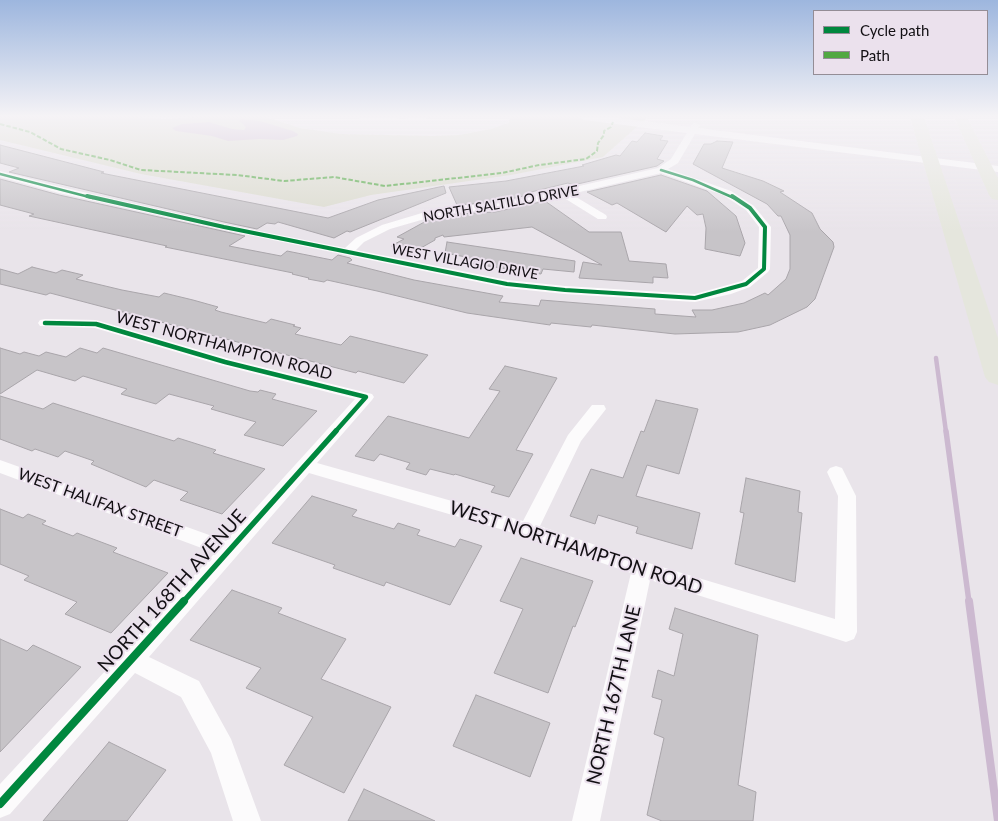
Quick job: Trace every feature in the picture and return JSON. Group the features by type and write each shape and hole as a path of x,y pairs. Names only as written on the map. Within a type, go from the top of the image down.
{"highway":[{"path":"929,155 998,377"},
{"path":"979,155 998,195"}],"street":[{"name":"NORTH SALTILLO DRIVE","path":"348,251 360,240 386,227 426,215 459,209 495,207 565,194 662,170 675,161 678,155"},
{"path":"908,155 998,165"},
{"path":"913,156 998,169"},
{"name":"WEST VILLAGIO DRIVE","path":"0,174 59,190 507,284 646,297 695,298 746,284 764,269 765,227 750,208 727,193 662,170"},
{"path":"565,194 602,217"},
{"name":"WEST NORTHAMPTON ROAD","path":"45,323 96,324 225,362 366,397"},
{"name":"NORTH 168TH AVENUE","path":"0,804 132,660 366,397"},
{"path":"528,530 574,440 598,409"},
{"name":"WEST HALIFAX STREET","path":"0,466 229,550"},
{"name":"WEST NORTHAMPTON ROAD","path":"306,466 528,530 642,570 846,632 847,496 836,472"},
{"name":"NORTH 167TH LANE","path":"586,821 642,570"},
{"path":"132,660 190,689 222,748 247,821"}],"shaded area":[{"path":"64,155 605,155 511,175 371,195 324,207 141,174"}],"building":[{"path":"0,155 40,155 104,172 101,173 328,218 378,200 444,186 446,193 350,232 347,231 334,238 278,222 275,224 267,223 257,229 224,222 9,172 19,168 0,163"},
{"path":"615,155 659,155 657,159 664,161 657,166 573,185 568,183 531,192 534,194 495,202 457,205 449,187 506,181 584,166 582,165"},
{"path":"698,155 727,155 722,168 763,181 784,191 780,192 812,213 820,229 833,242 834,247 815,299 807,307 770,325 738,332 675,334 592,325 591,327 551,323 550,325 467,313 327,280 324,282 308,279 293,273 165,247 167,246 29,216 34,214 0,205 0,179 59,195 245,236 229,246 281,256 287,251 332,260 338,255 352,260 347,263 414,280 503,296 499,302 539,306 541,300 655,309 655,314 696,317 692,310 712,310 744,303 765,293 768,295 786,279 790,269 790,235 781,216 778,216 767,204 693,164"},
{"path":"661,175 707,191 736,216 745,243 740,256 705,249 706,228 703,214 697,215 687,206 666,232 617,203 612,205 587,192"},
{"path":"545,201 589,232 621,232 629,261 666,264 668,278 653,277 653,283 579,278 583,262 602,265 532,227 444,237 443,235 412,253 391,246 404,239 397,237 428,220 459,214 495,212"},
{"path":"447,242 575,261 574,272 543,269 541,274 462,262 466,257 445,253"},
{"path":"32,267 56,273 62,270 83,275 76,279 122,290 159,297 164,293 218,307 215,310 221,312 266,323 271,319 295,325 293,326 301,328 295,334 341,345 350,336 428,355 404,383 358,371 356,373 50,293 46,295 0,284 0,269 18,274"},
{"path":"0,348 20,354 24,352 39,356 46,352 66,357 80,348 97,353 103,348 250,391 258,392 260,390 276,394 272,399 317,411 283,446 244,435 256,422 211,409 214,406 169,394 156,404 121,394 127,389 83,376 75,381 37,370 0,394"},
{"path":"505,366 557,378 516,450 533,454 509,497 491,492 495,486 455,474 430,469 426,475 406,469 410,463 380,454 374,461 355,456 388,416 469,438 500,391 489,389"},
{"path":"0,396 43,409 53,403 174,441 178,438 216,450 213,453 265,469 222,514 180,500 188,492 154,480 146,487 91,464 94,461 65,451 58,457 35,449 32,451 0,439"},
{"path":"656,400 698,409 679,474 647,465 636,496 700,513 692,549 636,533 638,527 598,515 595,524 570,516 591,469 623,478 641,431 644,432"},
{"path":"746,478 800,491 798,512 802,513 795,582 735,564 744,513 740,512"},
{"path":"312,496 357,510 352,516 394,529 398,523 420,530 417,535 455,547 460,539 482,546 450,605 386,582 384,586 333,568 335,565 272,543"},
{"path":"0,509 23,518 28,514 46,521 42,524 73,536 77,533 117,548 113,552 168,573 111,633 65,614 77,602 24,580 29,576 0,564"},
{"path":"521,558 593,581 575,627 573,626 548,693 494,673 523,609 500,601"},
{"path":"232,590 282,608 278,613 346,639 321,679 391,707 344,793 284,765 313,717 246,688 261,668 190,640"},
{"path":"675,608 758,635 738,785 756,792 753,821 662,821 647,815 664,738 654,734 662,700 652,697 658,670 674,676 683,634 669,629"},
{"path":"0,639 27,651 33,645 81,667 0,752"},
{"path":"476,695 550,723 530,777 453,746"},
{"path":"109,742 166,770 127,821 43,821"},
{"path":"364,789 435,821 348,821"}],"waterway":[{"path":"936,358 946,432"},
{"path":"946,431 969,602"},
{"path":"969,601 998,821"}],"marked path":[{"path":"89,155 141,170 237,175 284,181 334,177 385,186 502,173 539,165 586,159 591,155"}],"cycle path":[{"path":"0,174 59,190 224,227 507,284 565,290 695,298 746,284 764,269 765,227 750,208 727,193 661,170"},
{"path":"0,804 132,660 366,397 225,362 96,324 45,323"}]}
